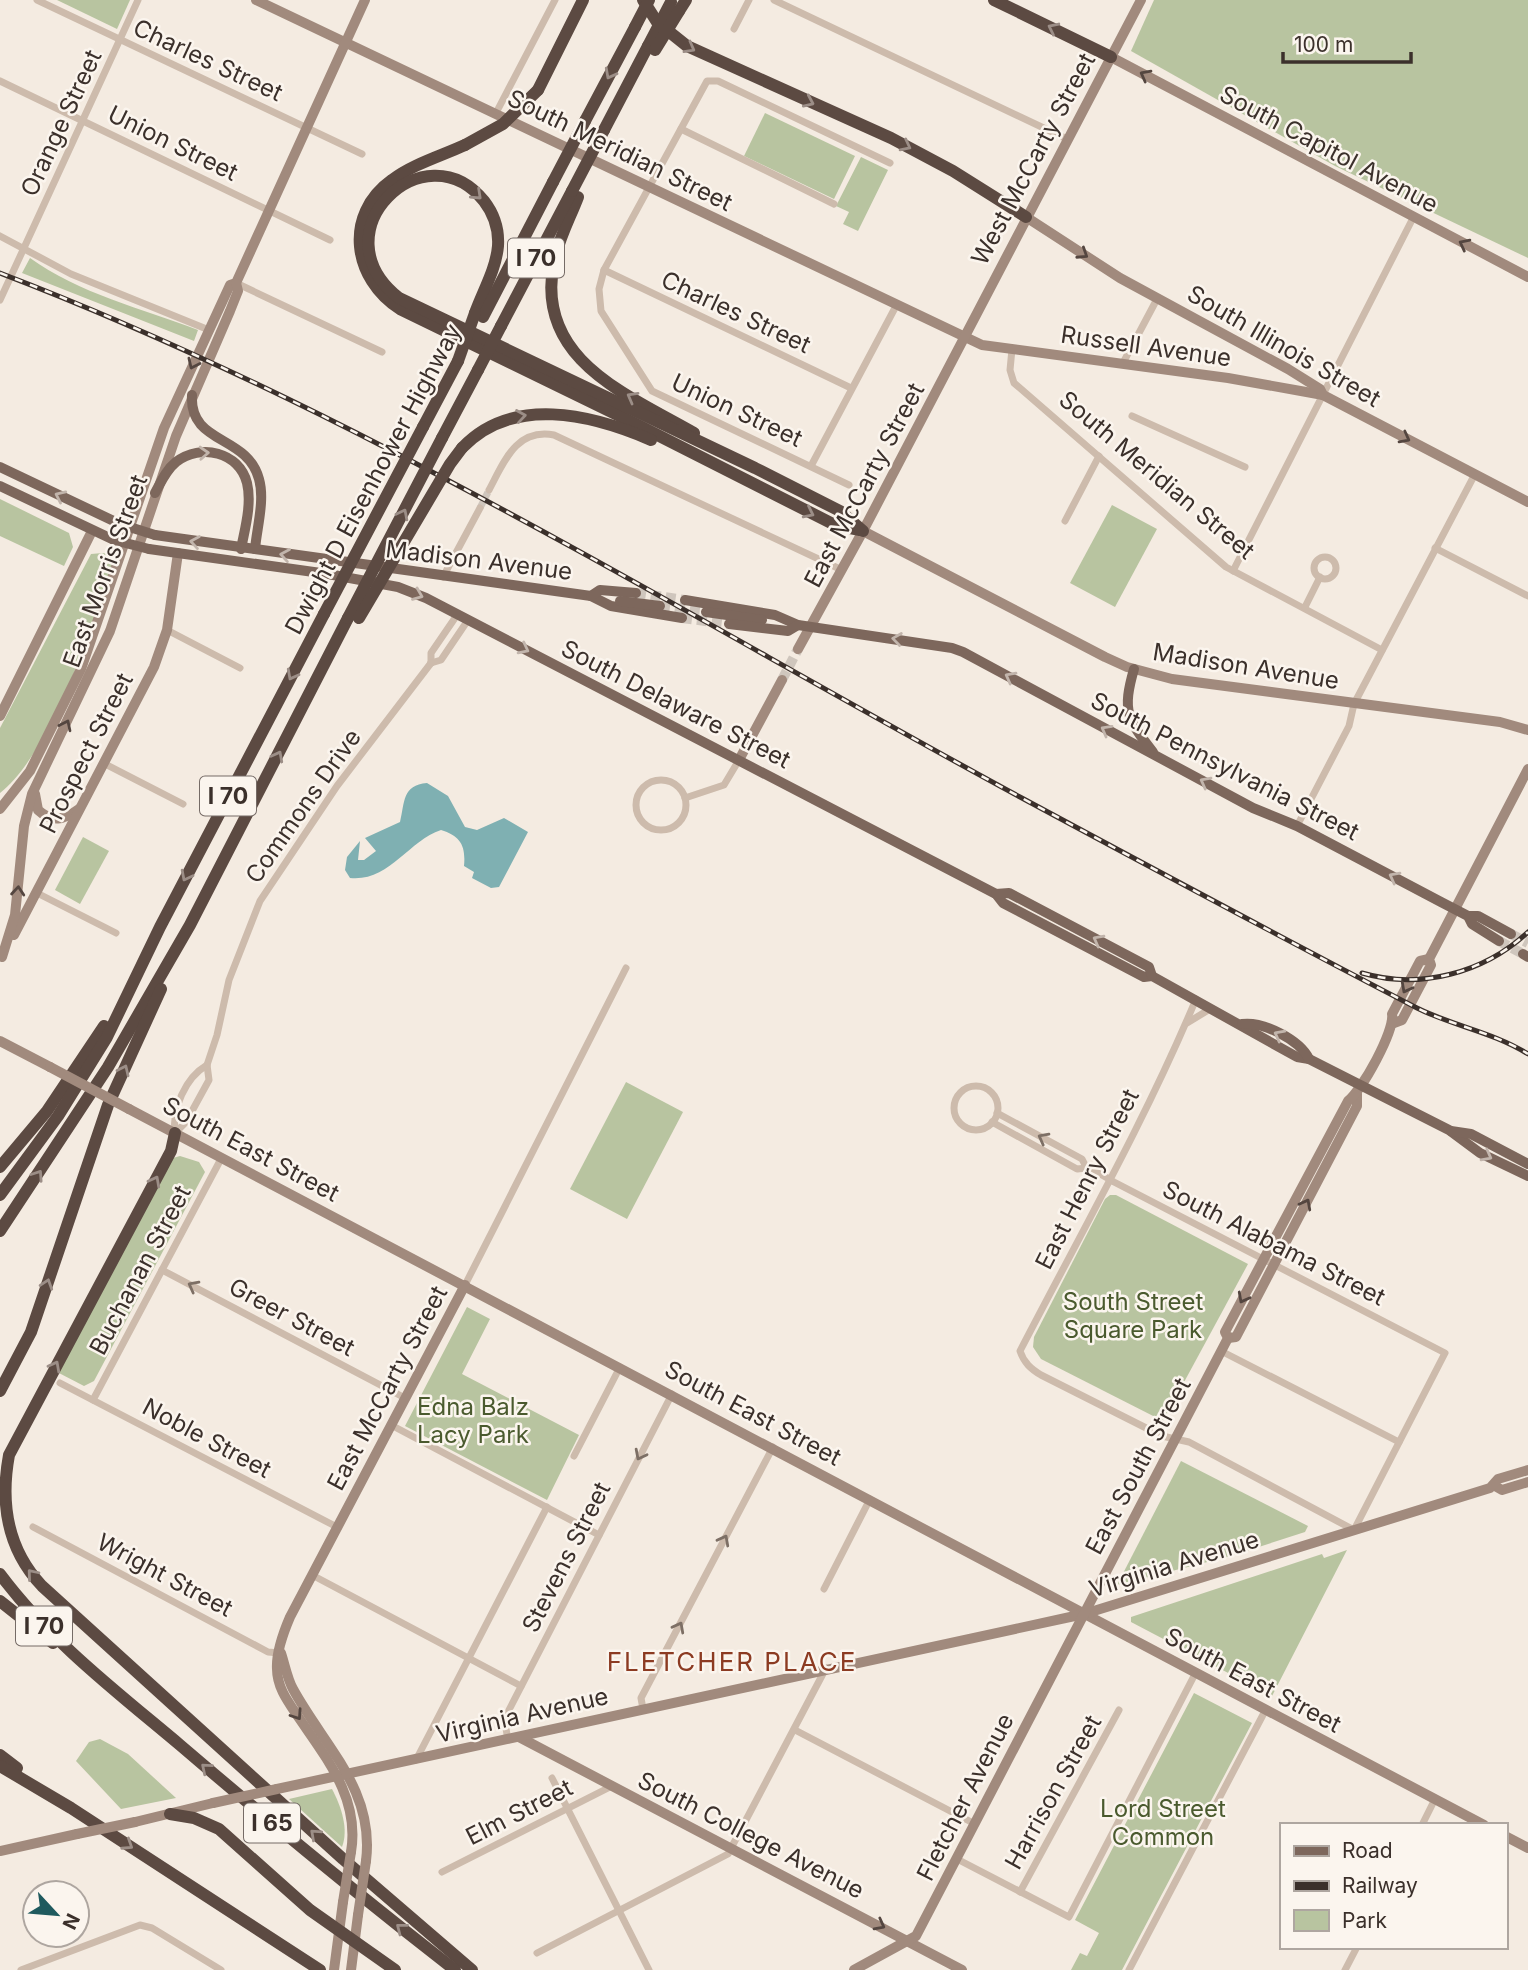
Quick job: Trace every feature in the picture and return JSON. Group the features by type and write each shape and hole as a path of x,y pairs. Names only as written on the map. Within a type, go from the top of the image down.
{"highway":[{"path":"583,0 538,90 503,124 396,177 368,205 359,228 359,250 366,273 376,289 400,309 835,525 863,531"},
{"path":"645,0 657,22 687,46 891,138 1026,217"},
{"name":"Dwight D Eisenhower Highway","path":"135,979 458,361 479,315 635,26 645,0"},
{"path":"995,0 1111,57"},
{"path":"677,3 604,130 575,194 551,278 557,322 568,345 584,365 602,380 755,468"},
{"path":"479,315 497,253 497,230 489,208 470,188 452,179 429,177 403,184 382,202 369,231 371,260 380,278 393,293 528,362 755,468 840,511 863,531"},
{"name":"Dwight D Eisenhower Highway","path":"190,925 319,676 354,618 442,438 575,194"},
{"path":"354,618 450,464 476,437 511,417 547,413 620,429 710,463"},
{"path":"0,1391 31,1332 108,1105 190,925"},
{"name":"I 70","path":"0,1231 108,1067 190,925"},
{"path":"0,1167 60,1093 135,979"},
{"name":"I 70","path":"0,1195 37,1148 86,1074 135,979"},
{"path":"175,1133 171,1150 9,1455 1,1491 6,1530 20,1559 42,1586 343,1859 472,1970"},
{"name":"I 70","path":"0,1574 26,1608 93,1672"},
{"name":"I 65","path":"0,1601 93,1672 368,1903 455,1970"},
{"path":"0,1755 71,1808"},
{"path":"0,1766 71,1808 320,1970"},
{"path":"170,1814 194,1818 219,1829 310,1910 395,1970"}],"main road":[{"name":"South Meridian Street","path":"256,0 964,338"},
{"name":"East Morris Street","path":"1,959 15,915 26,817 36,786 110,631 155,493 192,395 238,291 236,283 365,0"},
{"name":"West McCarty Street","path":"964,338 1141,0"},
{"name":"South Capitol Avenue","path":"1111,57 1528,277"},
{"name":"South Illinois Street","path":"1026,217 1157,299 1288,369 1320,389 1323,395 1528,502"},
{"name":"East Morris Street","path":"0,809 30,771 90,648 161,437 230,285 236,283"},
{"name":"Russell Avenue","path":"964,338 982,345 1123,363 1323,395"},
{"name":"East McCarty Street","path":"798,649 813,627 964,338"},
{"path":"192,395 191,409 195,421 244,454 257,474 260,498 255,550"},
{"path":"155,493 170,468 186,456 210,452 229,458 243,472 249,492 241,548"},
{"name":"Madison Avenue","path":"0,467 120,524 155,535 591,596 611,606 682,618"},
{"path":"0,486 114,540 149,550 178,553"},
{"name":"East Morris Street","path":"0,716 92,531"},
{"name":"Madison Avenue","path":"863,531 1134,669 1172,679 1500,722 1528,730"},
{"name":"South Delaware Street","path":"178,553 328,574 398,587 426,598 996,894 1003,903 1144,977 1152,976 1196,999 1297,1058 1309,1059 1359,1090 1449,1130 1480,1153 1528,1176"},
{"name":"Prospect Street","path":"1,959 154,667 167,630 178,553"},
{"name":"Madison Avenue","path":"591,596 600,590 636,593"},
{"name":"Madison Avenue","path":"604,601 611,599 660,606"},
{"path":"685,600 775,615 799,625 813,627"},
{"path":"706,612 775,622 782,619"},
{"path":"729,624 788,632 799,625"},
{"name":"South Pennsylvania Street","path":"813,627 952,648 963,652 1253,808 1297,826 1454,909 1468,916 1478,916 1511,934"},
{"path":"1134,669 1127,694 1127,710 1133,728 1157,757"},
{"path":"739,760 782,680"},
{"name":"East South Street","path":"1228,1338 1225,1332 1263,1259 1348,1101 1359,1090 1394,1023 1392,1014 1420,961 1429,959 1528,769"},
{"path":"0,801 30,771"},
{"path":"36,786 36,806 46,817 64,818 79,809"},
{"name":"South Pennsylvania Street","path":"1468,916 1472,924 1499,941"},
{"name":"South East Street","path":"0,1041 1480,1823"},
{"name":"East South Street","path":"1228,1338 1236,1337 1357,1106 1359,1090"},
{"name":"South Delaware Street","path":"1449,1130 1471,1134 1528,1164"},
{"name":"East McCarty Street","path":"281,1653 286,1626 465,1285"},
{"name":"East South Street","path":"1084,1614 1228,1338"},
{"name":"Virginia Avenue","path":"1495,1486 1498,1479 1528,1470"},
{"name":"Virginia Avenue","path":"0,1851 826,1668 1084,1614 1495,1486 1502,1490 1528,1482"},
{"name":"Fletcher Avenue","path":"854,1970 916,1936 1084,1614"},
{"path":"281,1653 292,1687 366,1820 366,1861 351,1969"},
{"name":"South College Avenue","path":"519,1737 958,1969"},
{"path":"335,1965 351,1852 351,1816 343,1775"},
{"path":"1507,1837 1528,1848"}],"street":[{"name":"Charles Street","path":"37,0 362,153"},
{"name":"Orange Street","path":"0,300 138,0"},
{"path":"734,29 749,0"},
{"path":"775,0 1067,139"},
{"path":"496,113 553,1"},
{"path":"604,270 705,84 711,80 890,163"},
{"name":"Union Street","path":"0,81 330,240"},
{"path":"681,129 834,204"},
{"path":"1233,571 1413,218"},
{"path":"0,236 71,274 209,330"},
{"name":"Charles Street","path":"604,270 851,388"},
{"name":"Union Street","path":"604,270 599,294 603,315 652,391 849,485"},
{"path":"236,283 382,352"},
{"path":"1123,363 1157,299"},
{"path":"811,467 896,306"},
{"name":"South Meridian Street","path":"1012,349 1012,380 1233,571 1382,649"},
{"path":"1132,416 1245,467"},
{"path":"489,490 512,447 525,438 541,434 563,438 842,570"},
{"path":"1065,521 1099,456"},
{"path":"1297,826 1349,726 1354,704 1475,474"},
{"path":"443,577 480,508"},
{"path":"1436,548 1528,597"},
{"path":"1305,607 1320,578"},
{"path":"457,615 431,653 431,663 441,660 468,621"},
{"path":"167,630 240,668"},
{"name":"Commons Drive","path":"207,1065 218,1035 234,961 266,890 337,786 431,663"},
{"path":"685,798 724,785 739,760"},
{"path":"103,763 183,804"},
{"path":"654,781 674,783 685,798 684,816 669,829 650,828 637,812 640,791 654,781"},
{"path":"37,893 116,933"},
{"name":"East McCarty Street","path":"465,1285 626,968"},
{"name":"East Henry Street","path":"1175,1439 1162,1436 1034,1370 1020,1351 1188,1023 1196,999"},
{"path":"1188,1023 1198,1014 1212,1008"},
{"path":"207,1065 209,1080 186,1122 175,1133 173,1115 195,1072 207,1065"},
{"path":"971,1087 984,1088 995,1097 997,1113 992,1122 977,1130 963,1125 955,1114 958,1096 971,1087"},
{"name":"South Alabama Street","path":"997,1113 1082,1158 1086,1167 1108,1179 1445,1353 1399,1442"},
{"name":"South Alabama Street","path":"992,1122 1077,1169 1086,1167"},
{"name":"Buchanan Street","path":"93,1400 222,1157"},
{"name":"Greer Street","path":"162,1270 405,1398"},
{"path":"1175,1439 1189,1443 1354,1530 1399,1442 1221,1351"},
{"path":"574,1456 620,1367"},
{"name":"Noble Street","path":"60,1383 337,1527"},
{"name":"Stevens Street","path":"508,1740 506,1717 672,1394"},
{"path":"391,1425 599,1535"},
{"path":"643,1709 641,1698 773,1447"},
{"path":"824,1589 870,1499"},
{"path":"416,1760 547,1507"},
{"name":"Wright Street","path":"33,1527 264,1649 281,1653"},
{"path":"312,1575 521,1686"},
{"path":"537,1953 722,1858 732,1849 826,1668"},
{"path":"957,1859 1069,1917 1195,1674"},
{"name":"Harrison Street","path":"1020,1892 1119,1710"},
{"path":"1129,1970 1265,1710"},
{"path":"795,1730 975,1824"},
{"path":"552,1779 649,1970"},
{"name":"Elm Street","path":"442,1872 612,1786"},
{"path":"1423,1823 1435,1799"},
{"path":"21,1970 145,1926 220,1970"},
{"path":"1345,1970 1356,1949"}],"green space":[{"path":"57,0 130,0 117,29"},
{"path":"1154,0 1528,0 1528,258 1335,166 1131,51"},
{"path":"765,113 855,156 834,199 744,156"},
{"path":"861,157 888,170 858,231 843,224 849,212 836,206"},
{"path":"30,258 90,291 198,330 194,341 22,273"},
{"path":"0,499 69,533 73,547 64,566 0,536"},
{"path":"1112,505 1157,529 1115,607 1070,583"},
{"path":"91,554 115,556 84,648 69,683 37,748 19,774 0,793 0,728"},
{"path":"83,837 109,851 80,904 55,890"},
{"path":"626,1082 683,1112 627,1219 570,1189"},
{"path":"180,1156 199,1162 205,1172 94,1381 84,1386 57,1372 173,1158"},
{"name":"South Street Square Park","path":"1116,1195 1248,1264 1163,1421 1041,1359 1033,1347 1034,1337 1105,1199"},
{"name":"Edna Balz Lacy Park","path":"467,1307 490,1319 462,1374 579,1435 547,1500 405,1426"},
{"path":"1181,1461 1308,1526 1305,1532 1231,1556 1117,1585"},
{"path":"1347,1550 1272,1696 1131,1622 1131,1617 1322,1554 1324,1558"},
{"name":"Lord Street Common","path":"1194,1693 1252,1723 1122,1970 1071,1970 1080,1953 1087,1956 1099,1933 1075,1920"},
{"path":"100,1739 128,1754 176,1798 121,1809 76,1761 89,1742"},
{"path":"332,1789 343,1818 345,1833 342,1847 289,1799"}],"water":[{"path":"427,783 448,796 465,827 477,830 504,818 528,832 499,887 491,888 472,878 474,872 464,866 464,852 460,842 453,835 441,830 429,835 376,874 364,878 350,878 345,870 347,857 360,841 358,860 364,860 376,851 365,838 400,822 409,791 419,784"}],"tunnel":[{"path":"480,508 489,490"},
{"path":"636,593 685,600"},
{"path":"660,606 706,612"},
{"path":"682,618 729,624"},
{"path":"782,680 798,649"},
{"path":"1511,934 1528,943"},
{"path":"1499,941 1523,954"}],"railway":[{"path":"0,273 133,327 264,387 392,451 519,518 1020,797 1268,930 1417,1008 1501,1040 1528,1054"},
{"path":"1362,973 1406,980 1450,974 1492,958 1528,932"}],"district":[{"name":"FLETCHER PLACE","path":"732,1661"}]}
